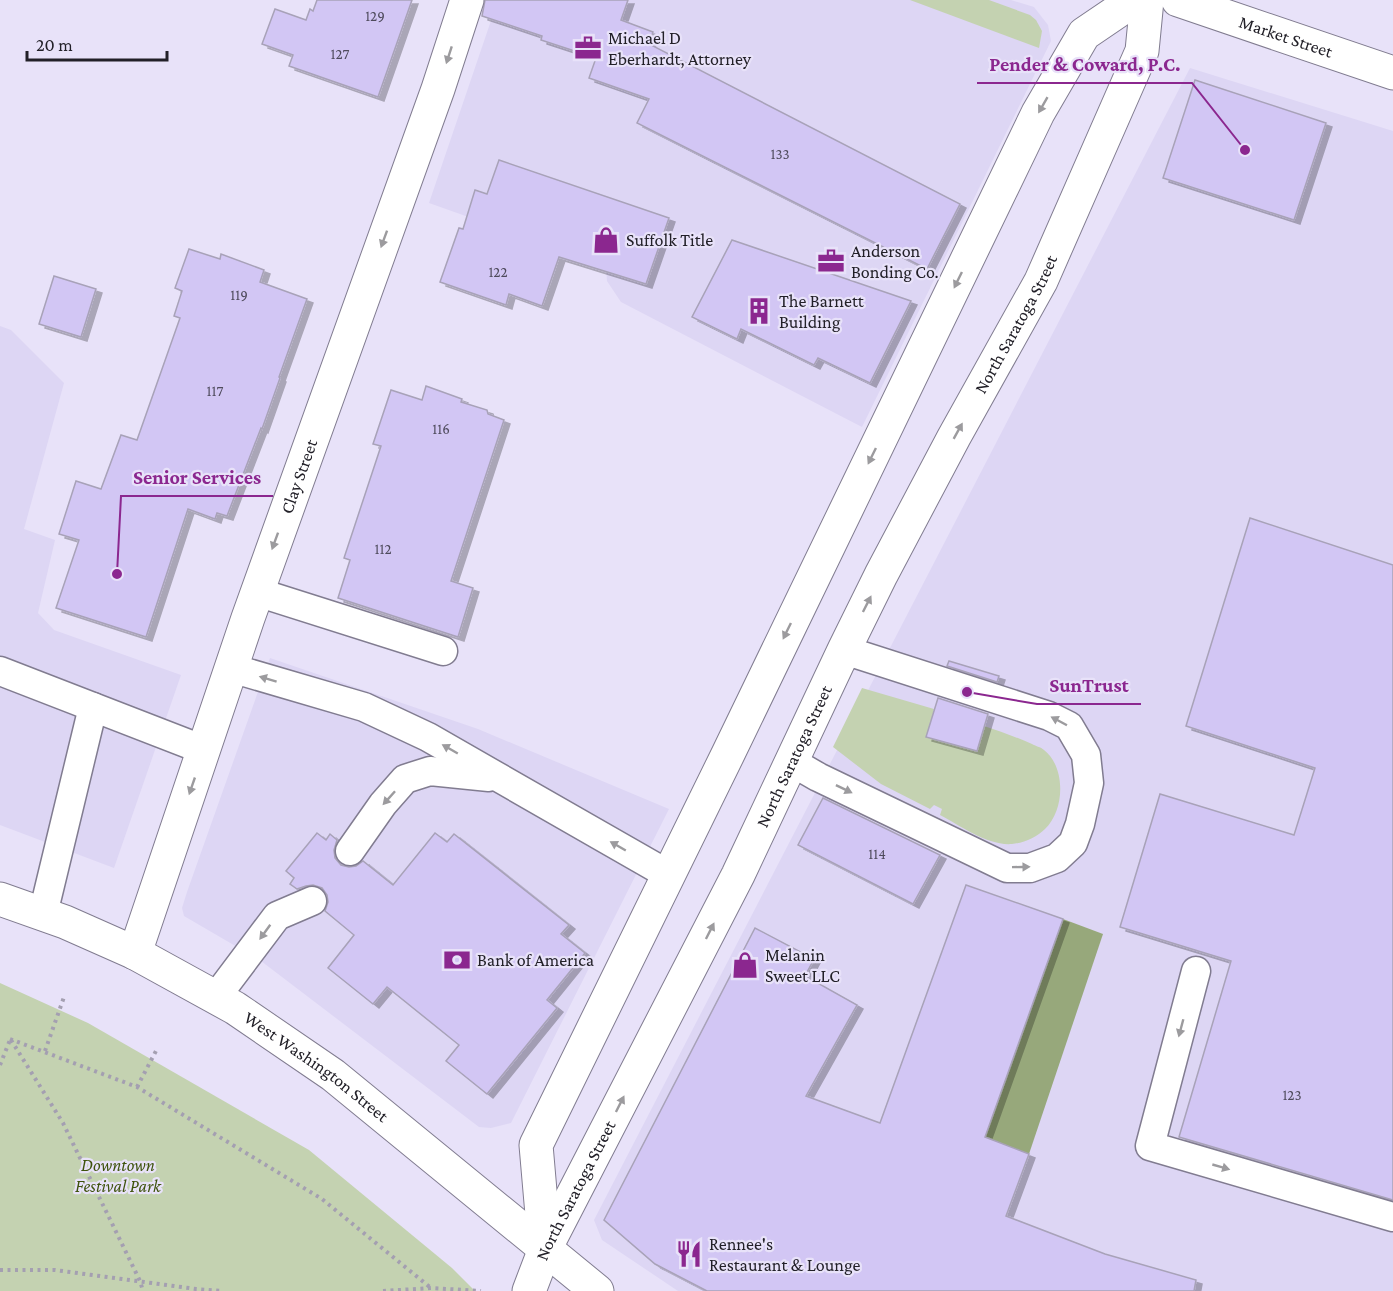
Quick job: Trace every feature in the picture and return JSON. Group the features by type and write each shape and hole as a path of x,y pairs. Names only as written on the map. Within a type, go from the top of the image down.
{"street":[{"name":"Clay Street","path":"135,953 257,592 430,111 467,0"},
{"name":"North Saratoga Street","path":"545,1249 536,1145 1038,113 1083,34 1134,0"},
{"name":"North Saratoga Street","path":"545,1249 738,875 844,650 954,437 1041,281 1142,51 1147,0"},
{"name":"Market Street","path":"1178,0 1393,74"},
{"name":"West Washington Street","path":"0,900 65,922 135,953 235,1008 333,1075 597,1291"},
{"path":"529,1291 545,1249"}],"lane":[{"path":"257,592 443,651"},
{"path":"792,762 818,777 1007,868 1030,868 1057,858 1073,843 1080,824 1089,783 1086,755 1069,726 1049,716 844,650"},
{"path":"231,668 364,707 428,737 669,875"},
{"path":"0,671 204,750"},
{"path":"43,914 93,707"},
{"path":"350,850 383,804 405,779 430,771 500,778"},
{"path":"216,997 277,916 312,901"},
{"path":"1196,972 1150,1146 1393,1217"}],"path":[{"path":"45,1051 64,997"},
{"path":"10,1039 137,1087 322,1199 431,1288"},
{"path":"0,1065 10,1039"},
{"path":"10,1039 63,1124 143,1291"},
{"path":"137,1087 158,1049"},
{"path":"0,1270 55,1270 222,1291"},
{"path":"384,1291 431,1288 481,1291"}],"shaded area":[{"path":"498,0 1011,0 1034,7 1048,25 1051,41 862,427 621,302 607,281 606,266 429,203"},
{"path":"1190,68 1393,131 1393,1291 678,1291 602,1240 594,1220"},
{"path":"0,326 11,330 64,383 24,529 55,540 38,613 54,630 181,675 114,868 0,825"},
{"path":"270,658 478,729 669,809 511,1123 491,1128 479,1127 261,961 184,916 182,908 187,892"}],"green space":[{"path":"910,0 989,0 1030,15 1042,31 1039,48"},
{"path":"862,688 934,709 927,737 977,751 984,726 1043,749 1051,757 1059,777 1059,800 1052,821 1042,832 1026,841 1003,844 984,839 940,815 942,809 934,805 930,809 881,784 833,747"},
{"path":"1063,919 1103,934 1029,1154 985,1137"},
{"name":"Downtown Festival Park","path":"0,983 88,1023 309,1150 452,1268 475,1291 0,1291"}],"building":[{"path":"317,0 412,0 378,97 289,66 293,55 262,44 275,9 306,20"},
{"path":"485,0 628,0 621,20 653,32 649,44 960,204 927,269 637,123 649,99 589,78 596,58 541,40 542,36 482,16"},
{"path":"1195,80 1326,123 1294,220 1163,178"},
{"path":"499,160 669,218 646,284 559,257 542,306 509,294 506,305 440,282 459,228 463,229 475,190 487,194"},
{"name":"The Barnett Building","path":"732,240 911,301 870,383 818,358 814,365 741,329 737,339 692,317"},
{"path":"189,249 220,259 221,254 264,270 260,282 307,299 262,429 227,516 217,513 215,519 188,509 146,637 56,608 79,540 59,534 76,481 101,489 121,435 137,440 180,318 174,316 182,291 175,288"},
{"path":"54,276 96,289 81,337 39,324"},
{"path":"426,386 462,399 461,402 487,410 488,414 504,420 451,581 473,588 458,637 338,598 350,560 344,558 381,446 373,444 391,390 422,400"},
{"path":"1250,518 1393,565 1393,1200 1179,1137 1231,961 1120,927 1160,794 1294,835 1315,768 1186,726"},
{"path":"949,661 999,676 997,682 947,666"},
{"path":"938,698 988,714 977,751 926,737"},
{"path":"823,798 940,855 913,904 798,845"},
{"name":"Bank of America","path":"317,833 326,840 330,834 337,840 334,850 335,858 341,865 356,866 363,861 393,885 435,833 447,842 454,834 569,925 561,934 585,953 547,1000 557,1008 487,1094 446,1061 459,1045 387,987 373,1004 328,968 354,935 325,911 328,902 327,895 322,888 313,885 297,889 290,884 294,878 286,871"},
{"path":"966,885 1063,919 985,1137 1029,1154 1006,1216 1105,1254 1196,1280 1194,1291 707,1291 655,1264 604,1220 755,928 814,959 805,976 857,1005 806,1096 880,1123"}],"place":[{"name":"Michael D Eberhardt, Attorney","path":"588,48"},
{"name":"Pender & Coward, P.C.","path":"1245,150"},
{"name":"Suffolk Title","path":"606,240"},
{"name":"Anderson Bonding Co.","path":"831,261"},
{"name":"The Barnett Building","path":"759,311"},
{"name":"Senior Services","path":"117,574"},
{"name":"SunTrust","path":"967,692"},
{"name":"Bank of America","path":"457,960"},
{"name":"Melanin Sweet LLC","path":"745,965"},
{"name":"Rennee's Restaurant & Lounge","path":"689,1254"}]}
